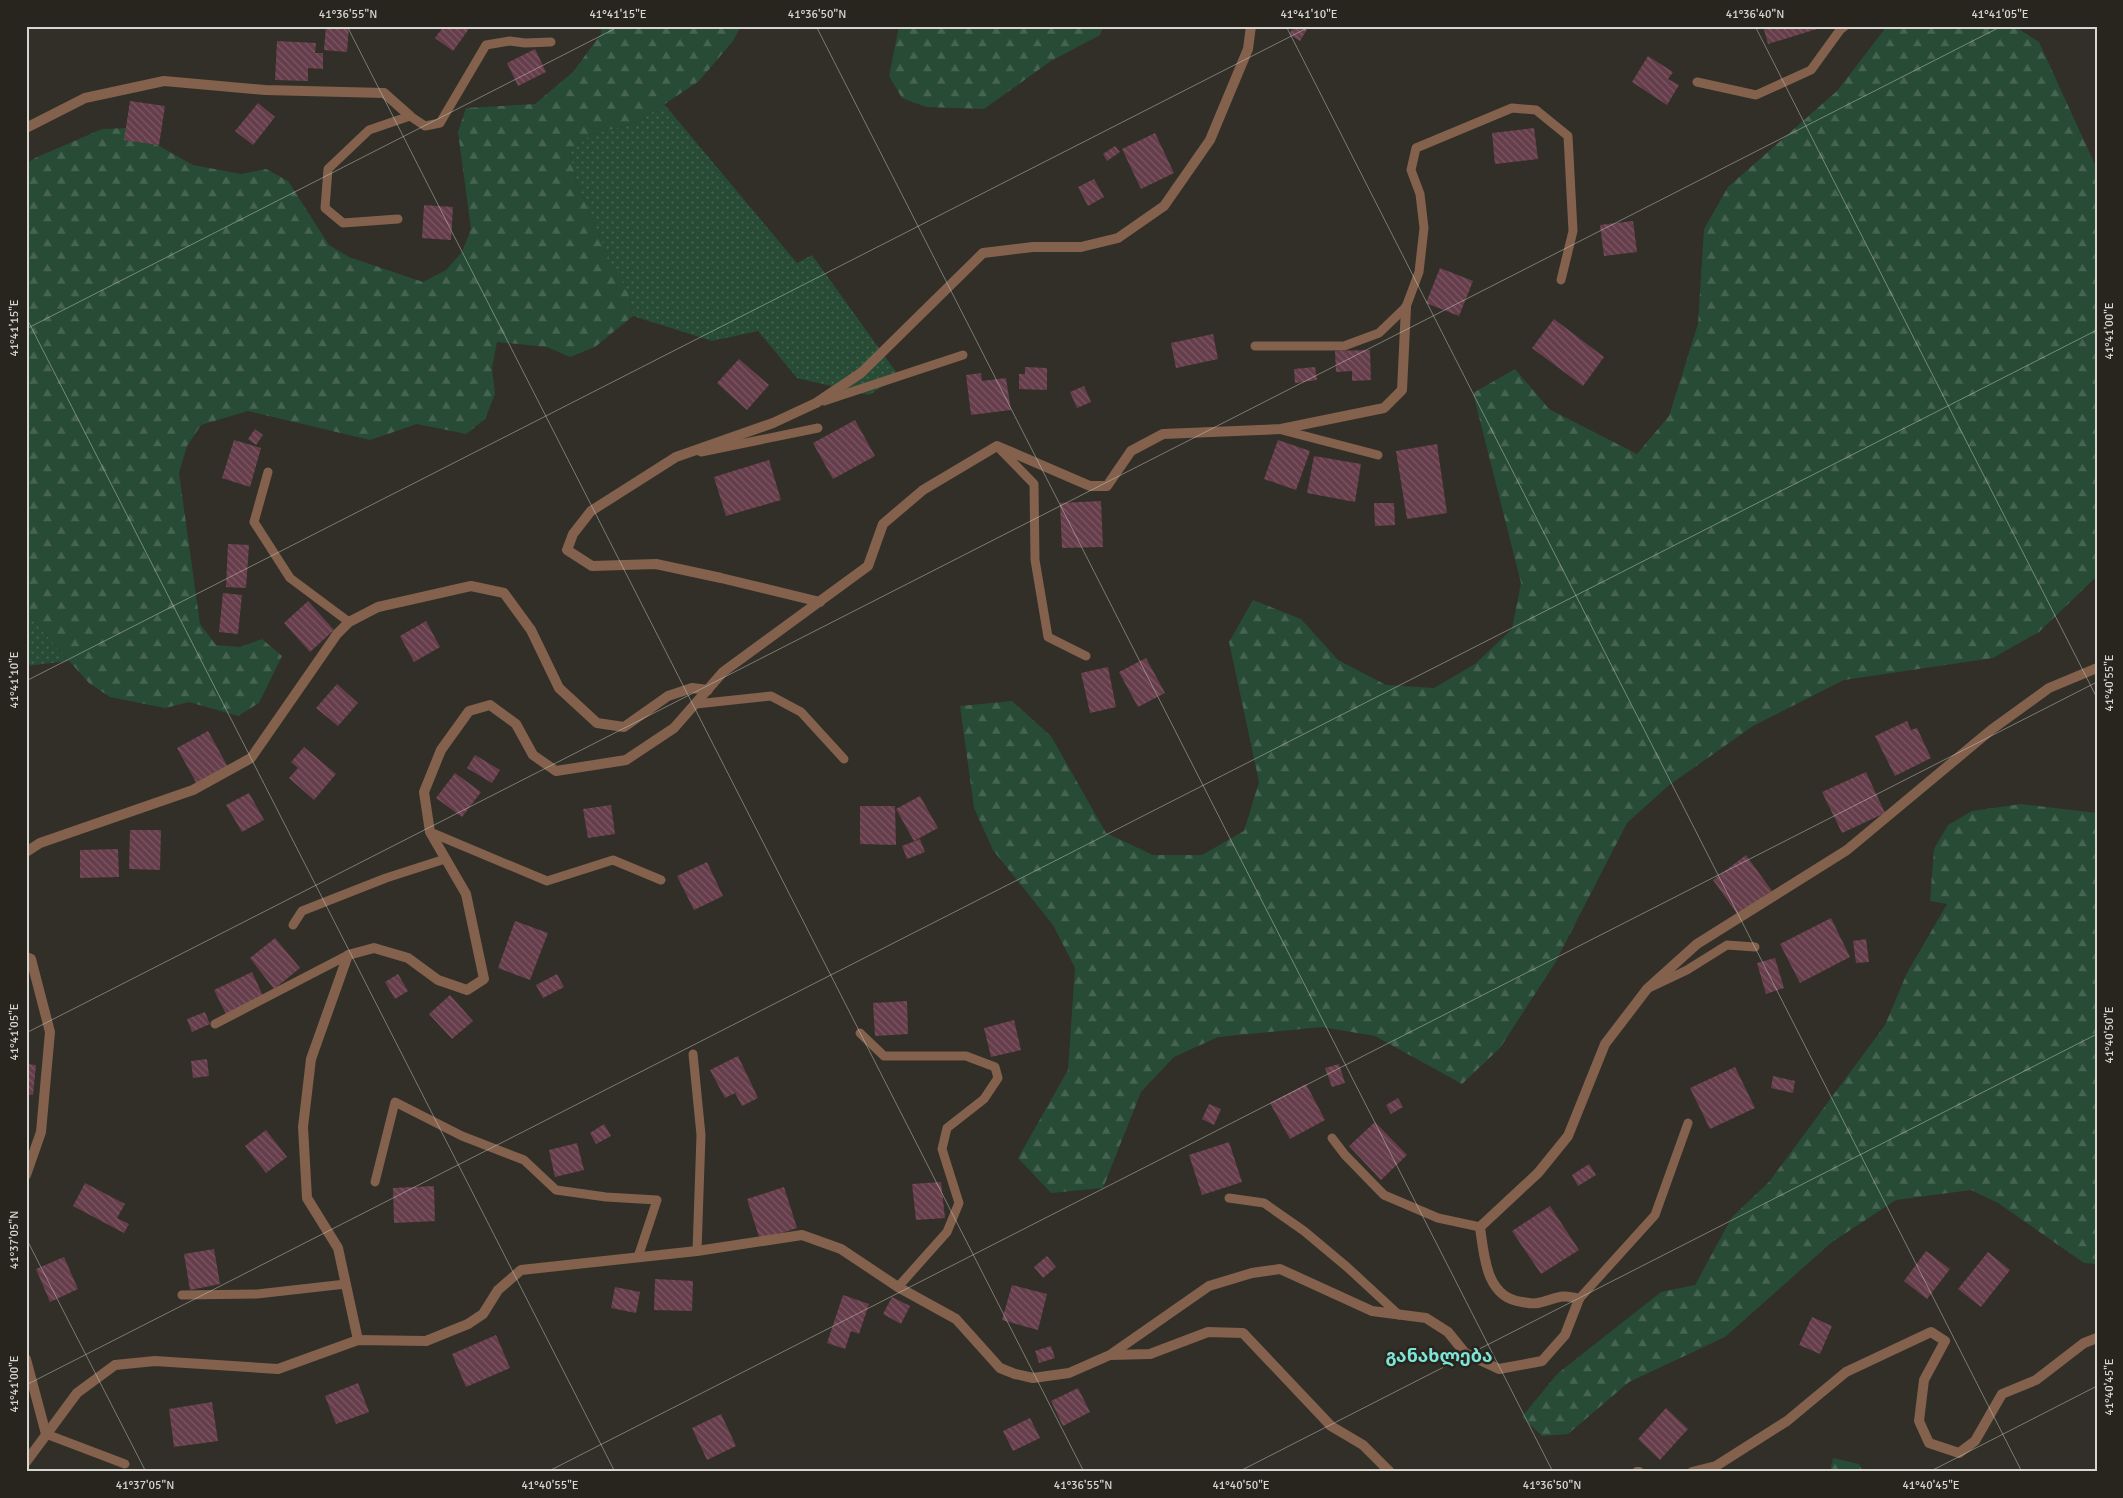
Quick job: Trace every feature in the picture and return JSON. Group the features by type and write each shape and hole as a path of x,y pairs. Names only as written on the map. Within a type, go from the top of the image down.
{"street":[{"path":"820,602 656,564 592,566 567,550 573,534 591,511 676,457 773,423 816,403 861,373 983,253 1033,247 1081,247 1118,238 1164,206 1210,140 1248,49 1251,26"},
{"path":"26,128 85,98 164,81 265,90 384,93 410,116"},
{"path":"358,1340 338,1248 306,1198 303,1127 311,1059 348,955 374,948 408,958 438,980 467,990 484,979 466,894 430,832 424,792 441,750 468,711 490,705 516,724 533,755 556,771 626,760 674,728 723,672 868,566 883,524 923,490 997,446 1090,486 1107,486 1131,451 1163,434 1281,429 1384,408 1402,390 1406,307"},
{"path":"26,852 40,843 193,790 251,758 337,634 349,622 378,607 471,586 504,593 531,630 559,688 597,723 624,727 668,696 692,688 708,690"},
{"path":"26,1462 77,1393 115,1365 155,1361 278,1369 358,1340 426,1340 468,1324 483,1314 498,1290 521,1270 697,1251 802,1235 841,1248 898,1287 956,1319 1000,1368 1033,1378 1069,1373 1110,1356 1209,1286 1252,1273 1280,1270 1372,1311 1426,1318 1448,1332 1465,1353 1499,1369 1542,1361 1565,1335 1579,1299 1566,1295 1536,1304 1514,1301 1497,1290 1486,1267 1480,1228 1538,1173 1568,1136 1606,1044 1647,989 1697,944 1847,850 1991,730 2049,688 2097,668"},
{"path":"26,958 31,959 50,1032 41,1132 26,1175"},
{"path":"1110,1356 1150,1354 1208,1332 1243,1333 1331,1426 1363,1445 1390,1472"},
{"path":"1692,1472 1716,1466 1779,1426 1846,1372 1930,1332 1945,1341 1924,1380 1919,1421 1929,1443 1959,1454 1975,1441 2002,1394 2036,1380 2084,1343 2097,1338"},
{"path":"26,1358 46,1434"}],"lane":[{"path":"1696,82 1756,95 1812,70 1840,30 1845,26"},
{"path":"398,220 342,223 325,208 328,169 369,130 410,116 425,126 440,122 486,45 510,41 525,43 551,42"},
{"path":"1255,346 1344,346 1379,333 1406,307 1419,272 1424,228 1420,194 1412,170 1416,148 1512,108 1536,110 1568,136 1573,230 1561,280"},
{"path":"816,403 963,355"},
{"path":"676,457 818,428"},
{"path":"1281,429 1378,455"},
{"path":"997,446 1034,484 1036,560 1048,637 1086,656"},
{"path":"268,472 254,522 290,578 349,622"},
{"path":"696,704 771,696 801,712 844,758"},
{"path":"430,832 547,881 613,860 661,880"},
{"path":"292,925 302,911 386,878 445,859"},
{"path":"1647,989 1687,970 1727,945 1756,947"},
{"path":"215,1024 348,955"},
{"path":"860,1033 884,1056 966,1056 995,1067 998,1078 984,1099 947,1128 942,1149 959,1203 947,1232 898,1287"},
{"path":"693,1054 701,1135 697,1251"},
{"path":"375,1182 394,1102 462,1136 524,1160 556,1190 606,1197 657,1200 638,1257"},
{"path":"1579,1299 1655,1215 1688,1123"},
{"path":"1332,1138 1384,1195 1438,1218 1480,1228"},
{"path":"1229,1198 1264,1203 1304,1231 1347,1267 1399,1315"},
{"path":"182,1294 257,1294 346,1284"},
{"path":"46,1434 125,1464"}],"green space":[{"path":"601,26 741,26 733,41 699,81 638,122 590,135 570,153 576,180 614,270 629,292 633,316 595,347 570,357 547,347 497,342 492,368 495,394 485,419 466,434 417,424 370,440 248,411 201,425 187,446 179,473 200,624 216,645 240,647 262,639 282,656 259,703 238,716 189,702 165,708 110,697 89,683 26,613 26,164 35,158 102,129 127,128 193,165 241,174 266,169 288,181 329,245 349,257 423,282 446,270 462,252 471,229 458,132 466,108 535,104 573,72 601,34"},
{"path":"899,26 1104,26 1100,35 1051,61 984,109 926,107 902,98 889,76"},
{"path":"1887,26 2014,26 2039,42 2097,169 2097,576 2039,632 1993,658 1844,680 1753,726 1668,786 1627,823 1555,963 1500,1048 1462,1084 1375,1036 1322,1027 1218,1037 1174,1057 1141,1092 1103,1188 1051,1193 1018,1158 1068,1070 1075,968 1053,925 993,850 974,808 960,706 1012,701 1051,736 1106,833 1153,855 1202,855 1244,831 1259,782 1229,642 1253,600 1301,619 1338,660 1386,685 1434,688 1475,664 1512,629 1521,583 1473,393 1515,369 1549,409 1637,454 1669,416 1698,324 1704,229 1728,187 1837,91"},
{"path":"664,104 797,263 812,255 899,376 869,395 797,378 758,331 712,341 633,316 629,292 614,271 576,180 570,153 590,135 638,122"},
{"path":"26,613 69,661 26,666"},
{"path":"2021,804 2097,813 2097,1264 2084,1263 1998,1203 1971,1190 1896,1200 1832,1242 1725,1337 1629,1382 1568,1434 1542,1436 1522,1417 1557,1374 1661,1292 1695,1285 1732,1217 1769,1182 1885,1025 1907,973 1947,904 1930,901 1934,849 1948,825 1972,811"},
{"path":"1833,1458 1859,1464 1863,1472 1830,1472"}],"building":[{"path":"326,26 349,26 347,52 324,50"},
{"path":"444,26 471,26 453,51 435,38"},
{"path":"1295,26 1306,26 1308,28 1300,41 1289,34"},
{"path":"1763,26 1816,26 1817,29 1768,44"},
{"path":"277,41 316,43 315,53 323,53 323,69 308,68 308,81 275,80"},
{"path":"535,49 546,72 518,86 507,63"},
{"path":"1648,56 1673,72 1668,79 1679,85 1667,105 1632,82"},
{"path":"130,101 165,106 159,145 124,140"},
{"path":"258,103 275,117 253,145 235,131"},
{"path":"1534,128 1538,159 1495,164 1492,133"},
{"path":"1155,133 1174,173 1141,189 1122,149"},
{"path":"1115,146 1120,152 1107,161 1103,154"},
{"path":"1094,179 1104,197 1088,206 1078,187"},
{"path":"424,205 453,207 451,240 422,238"},
{"path":"1633,221 1637,252 1604,256 1600,225"},
{"path":"1440,268 1473,281 1459,316 1426,303"},
{"path":"1554,319 1604,357 1583,386 1532,348"},
{"path":"1213,334 1218,359 1176,368 1171,343"},
{"path":"1370,350 1371,380 1352,381 1352,371 1336,372 1335,351"},
{"path":"739,359 769,385 747,410 717,383"},
{"path":"1025,367 1047,368 1047,390 1019,389 1019,374 1025,374"},
{"path":"1315,367 1317,380 1295,383 1294,369"},
{"path":"981,373 982,381 1006,378 1011,410 971,415 966,375"},
{"path":"1084,386 1091,402 1077,408 1070,392"},
{"path":"855,420 875,456 833,479 813,443"},
{"path":"255,429 263,435 256,445 248,439"},
{"path":"234,440 261,448 250,487 222,478"},
{"path":"1278,440 1310,451 1296,490 1264,479"},
{"path":"1437,444 1447,513 1407,519 1396,451"},
{"path":"1314,456 1361,464 1355,502 1307,493"},
{"path":"769,460 781,500 726,516 714,477"},
{"path":"1101,501 1103,547 1062,548 1060,503"},
{"path":"1374,503 1394,503 1395,525 1375,526"},
{"path":"228,544 249,545 246,588 226,587"},
{"path":"223,593 242,595 238,634 219,632"},
{"path":"308,601 334,630 310,652 284,623"},
{"path":"426,621 440,647 414,662 400,636"},
{"path":"1146,658 1165,693 1138,707 1119,672"},
{"path":"1108,667 1116,707 1090,713 1081,673"},
{"path":"337,684 358,703 338,726 316,708"},
{"path":"1907,721 1911,730 1917,728 1931,758 1895,776 1875,736"},
{"path":"208,731 228,767 197,784 177,748"},
{"path":"304,747 336,774 314,800 289,778 298,768 291,762"},
{"path":"475,755 500,770 492,783 467,768"},
{"path":"1866,772 1885,813 1842,833 1822,792"},
{"path":"455,773 481,792 462,817 436,798"},
{"path":"249,793 264,820 242,832 226,805"},
{"path":"920,796 938,828 914,841 896,809"},
{"path":"611,805 615,834 588,838 583,809"},
{"path":"860,806 895,806 896,845 860,844"},
{"path":"130,830 161,830 160,870 129,869"},
{"path":"920,839 925,852 907,859 902,846"},
{"path":"118,849 119,877 80,878 80,850"},
{"path":"1746,855 1772,891 1738,915 1713,880"},
{"path":"707,862 723,896 694,910 677,876"},
{"path":"1831,918 1850,957 1800,983 1780,944"},
{"path":"515,921 548,933 530,980 498,968"},
{"path":"275,938 300,968 274,989 250,958"},
{"path":"1866,939 1869,962 1856,963 1853,941"},
{"path":"1775,958 1784,988 1766,994 1757,963"},
{"path":"252,972 263,996 226,1014 214,990"},
{"path":"398,974 408,991 395,999 385,982"},
{"path":"557,974 564,987 543,998 536,985"},
{"path":"450,995 473,1021 452,1039 429,1014"},
{"path":"907,1001 908,1034 875,1036 873,1003"},
{"path":"205,1012 210,1024 192,1032 187,1019"},
{"path":"1014,1020 1021,1050 991,1057 984,1028"},
{"path":"738,1056 758,1098 742,1106 735,1093 725,1098 710,1070"},
{"path":"207,1059 209,1076 193,1078 191,1061"},
{"path":"26,1064 36,1065 33,1095 26,1094"},
{"path":"1339,1064 1345,1083 1332,1087 1325,1068"},
{"path":"1735,1067 1755,1108 1710,1129 1690,1088"},
{"path":"1773,1076 1795,1081 1793,1093 1771,1088"},
{"path":"1306,1084 1325,1120 1290,1139 1270,1103"},
{"path":"1398,1098 1403,1107 1391,1114 1386,1105"},
{"path":"1209,1104 1221,1109 1214,1125 1202,1119"},
{"path":"1375,1122 1407,1155 1381,1180 1349,1146"},
{"path":"604,1124 611,1136 596,1144 590,1133"},
{"path":"266,1130 287,1157 266,1173 245,1146"},
{"path":"1229,1142 1242,1182 1202,1195 1189,1155"},
{"path":"577,1143 584,1170 555,1177 549,1150"},
{"path":"1589,1164 1596,1175 1578,1186 1572,1175"},
{"path":"941,1182 945,1218 916,1220 912,1184"},
{"path":"85,1183 125,1204 117,1218 129,1224 124,1233 73,1206"},
{"path":"434,1186 435,1221 394,1223 393,1188"},
{"path":"784,1187 797,1228 760,1240 747,1199"},
{"path":"1550,1206 1579,1250 1541,1274 1512,1231"},
{"path":"214,1249 220,1284 190,1290 184,1254"},
{"path":"1926,1251 1950,1269 1927,1299 1904,1281"},
{"path":"1988,1252 2010,1270 1981,1307 1958,1289"},
{"path":"1047,1256 1056,1267 1043,1278 1034,1267"},
{"path":"64,1257 78,1289 50,1302 36,1269"},
{"path":"655,1279 693,1281 692,1311 654,1310"},
{"path":"1012,1285 1047,1294 1038,1330 1002,1320"},
{"path":"615,1287 640,1292 636,1313 611,1308"},
{"path":"843,1295 869,1304 859,1334 851,1331 845,1349 827,1343"},
{"path":"892,1297 910,1306 901,1324 883,1314"},
{"path":"1812,1317 1832,1326 1820,1354 1799,1345"},
{"path":"496,1335 510,1368 466,1387 452,1354"},
{"path":"1051,1346 1055,1358 1039,1363 1035,1351"},
{"path":"358,1383 369,1412 336,1424 325,1396"},
{"path":"1078,1388 1090,1412 1063,1426 1051,1401"},
{"path":"212,1402 218,1441 174,1447 169,1409"},
{"path":"1666,1408 1688,1429 1660,1460 1638,1439"},
{"path":"721,1414 736,1446 707,1460 692,1428"},
{"path":"1030,1418 1040,1438 1013,1451 1003,1431"}],"district":[{"name":"განახლება","path":"1439,1356"}]}
